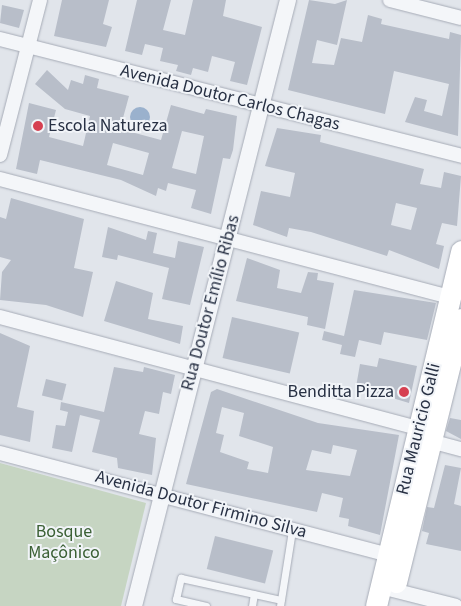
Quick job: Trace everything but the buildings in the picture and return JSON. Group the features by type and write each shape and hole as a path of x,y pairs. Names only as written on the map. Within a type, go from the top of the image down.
{"main road":[{"name":"Rua Mauricio Galli","path":"427,435 450,297 461,251"},
{"name":"Rua Mauricio Galli","path":"385,597 427,435 461,319"}],"street":[{"path":"0,155 40,0"},
{"name":"Rua Doutor Emílio Ribas","path":"134,606 288,0"},
{"path":"390,0 461,18"},
{"name":"Avenida Doutor Carlos Chagas","path":"0,39 261,107 461,156"},
{"path":"0,179 228,236 450,297"},
{"path":"0,317 194,365 427,435 461,449"},
{"name":"Avenida Doutor Firmino Silva","path":"0,453 162,494 395,557"},
{"path":"385,597 456,606"}],"lane":[{"path":"206,606 176,599 181,578 254,594 281,603 292,530"},
{"path":"252,606 254,594"}],"green space":[{"name":"Bosque Maçônico","path":"0,463 146,503 121,606 0,606"}],"water":[{"path":"136,107 144,107 150,113 150,121 144,127 136,127 130,121 130,113"}],"place":[{"name":"Escola Natureza","path":"38,126"},
{"name":"Benditta Pizza","path":"404,392"}]}
